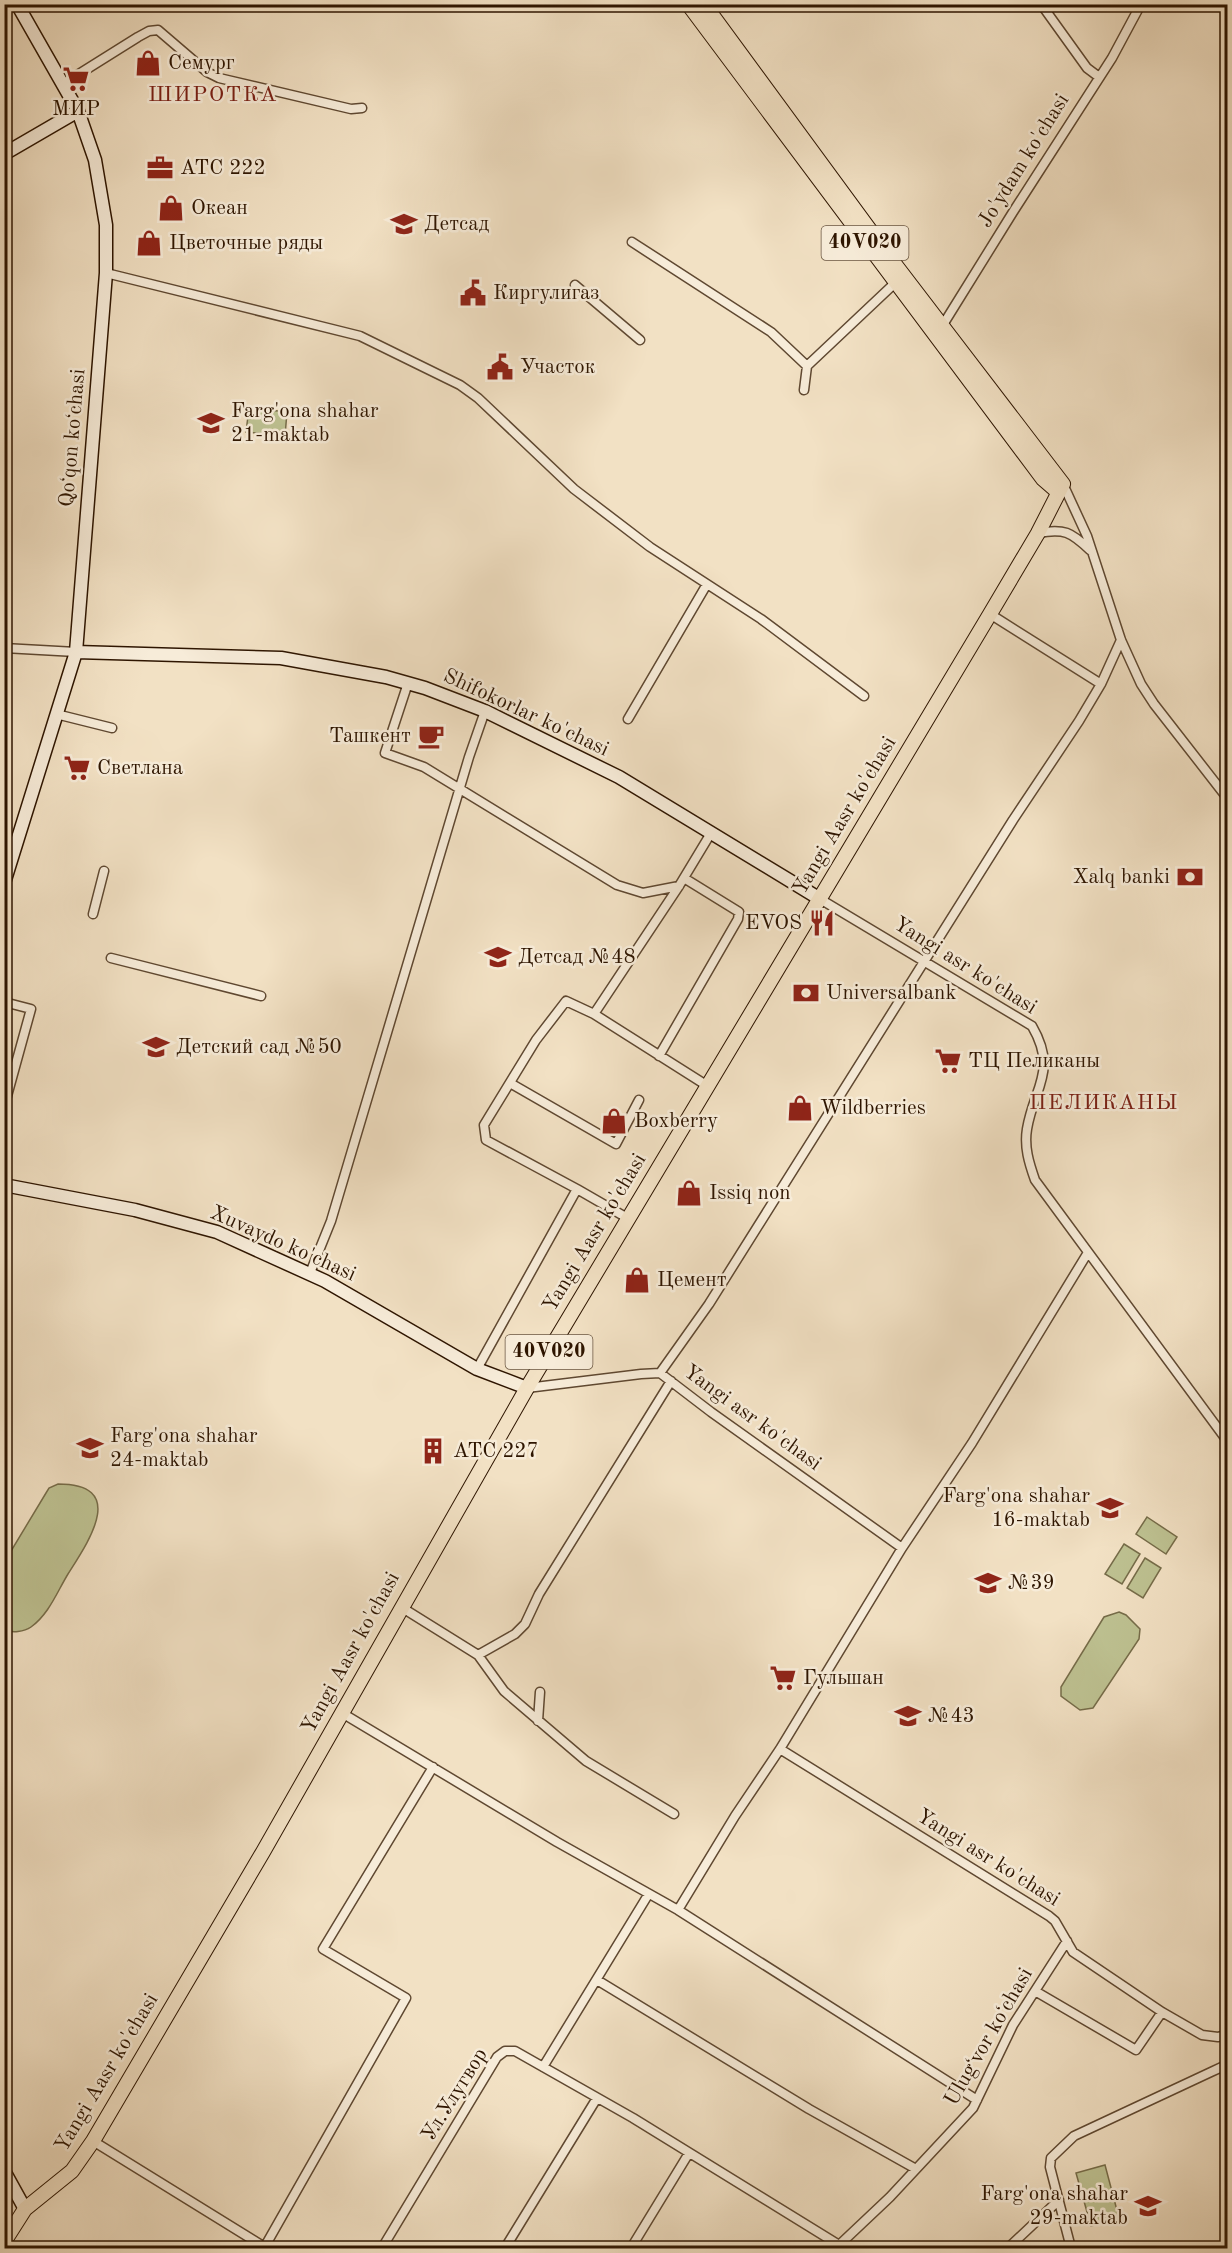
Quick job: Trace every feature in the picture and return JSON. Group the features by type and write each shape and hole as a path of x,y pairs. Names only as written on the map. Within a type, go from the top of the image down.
{"main road":[{"name":"40V020","path":"688,4 722,39 895,283 939,331 1055,483"},
{"path":"704,4 722,39 939,331"},
{"name":"Yangi Aasr ko'chasi","path":"25,2209 72,2171 93,2141 263,1852 400,1607 527,1388 1038,533 1055,483"},
{"name":"40V020","path":"4,2241 25,2209"}],"street":[{"name":"Qoʻqon koʻchasi","path":"4,883 76,652 106,273 106,225 95,160 78,111 17,4"},
{"path":"1041,4 1087,68 1099,77"},
{"name":"Jo'ydam ko'chasi","path":"939,331 1112,58 1141,4"},
{"path":"63,84 148,31 158,30 207,72 219,78 351,109 362,108"},
{"path":"4,154 78,111"},
{"path":"632,242 771,332 807,366"},
{"path":"106,273 360,336 460,385 478,398 570,486 650,548 761,619 864,696"},
{"path":"804,390 807,366 895,283"},
{"path":"575,285 640,340"},
{"path":"1055,483 1080,518 1121,640 1141,684 1227,799"},
{"path":"1038,533 1062,530 1071,534 1093,553"},
{"path":"628,719 707,584"},
{"path":"990,614 1101,684"},
{"path":"660,1373 715,1294 1101,684 1121,640"},
{"name":"Shifokorlar ko'chasi","path":"4,648 281,658 387,677 408,683 485,711 619,777 820,899"},
{"path":"408,683 385,753 424,767 461,788 617,885 643,893 679,886"},
{"path":"310,1273 332,1221 469,757 485,711"},
{"path":"56,714 112,728"},
{"path":"594,1014 679,886 711,832"},
{"path":"93,914 104,871"},
{"path":"658,1056 738,920 739,912 684,878"},
{"name":"Yangi asr ko'chasi","path":"820,899 1032,1026 1040,1040 1045,1065 1042,1084 1027,1129 1026,1148 1035,1180 1227,1442"},
{"path":"111,958 261,996"},
{"path":"629,1219 486,1140 484,1125 536,1040 566,1001 594,1014 706,1085"},
{"path":"4,1002 31,1009 4,1107"},
{"path":"510,1083 616,1144 639,1100"},
{"name":"Xuvaydo ko'chasi","path":"4,1185 135,1210 217,1232 310,1273 477,1369 527,1388"},
{"path":"477,1369 577,1189"},
{"path":"678,1910 735,1816 780,1749 902,1548 950,1478 1087,1254"},
{"name":"Yangi asr ko'chasi","path":"527,1388 660,1373 902,1548"},
{"path":"478,1655 515,1634 525,1624 539,1594 671,1381"},
{"path":"400,1607 478,1655 504,1691 586,1761 674,1814"},
{"path":"538,1721 540,1692"},
{"path":"342,1713 648,1895 678,1910 977,2100"},
{"name":"Yangi asr ko'chasi","path":"780,1749 1049,1916 1055,1921 1073,1952 1162,2012 1202,2035 1218,2037 1227,2034"},
{"path":"93,2141 264,2248 406,1998 323,1949 433,1767"},
{"path":"543,2067 648,1895"},
{"name":"Ulugʻvor koʻchasi","path":"837,2247 890,2197 973,2108 1013,2025 1066,1941"},
{"path":"597,1980 809,2109 916,2169"},
{"path":"1035,1991 1136,2050 1162,2012"},
{"name":"Ул.Улугвор","path":"382,2248 497,2057 505,2051 515,2051 597,2098 837,2247"},
{"path":"1071,2248 1050,2167 1051,2158 1074,2136 1211,2073 1224,2066 1227,2061"},
{"path":"505,2248 597,2098"},
{"path":"631,2248 689,2153"},
{"path":"4,2170 25,2209"},
{"path":"1008,2248 1059,2200"}],"green space":[{"path":"249,408 287,412 285,436 246,432"},
{"path":"58,1484 79,1487 92,1493 97,1504 97,1517 93,1531 43,1616 25,1630 14,1632 5,1630 5,1561 49,1488"},
{"path":"1147,1517 1177,1537 1166,1554 1136,1534"},
{"path":"1124,1544 1140,1554 1122,1584 1105,1574"},
{"path":"1145,1558 1161,1568 1143,1598 1127,1588"},
{"path":"1119,1612 1126,1615 1140,1629 1139,1639 1093,1708 1080,1710 1061,1696 1061,1687 1104,1617"},
{"path":"1105,2165 1119,2218 1091,2226 1076,2173"}],"place":[{"name":"Семург","path":"148,63"},
{"name":"МИР","path":"76,79"},
{"name":"АТС 222","path":"160,168"},
{"name":"Океан","path":"171,208"},
{"name":"Детсад","path":"404,224"},
{"name":"Цветочные ряды","path":"149,243"},
{"name":"Киргулигаз","path":"473,293"},
{"name":"Участок","path":"500,367"},
{"name":"Farg'ona shahar 21-maktab","path":"211,423"},
{"name":"Ташкент","path":"431,736"},
{"name":"Светлана","path":"77,768"},
{"name":"Xalq banki","path":"1190,877"},
{"name":"EVOS","path":"822,923"},
{"name":"Детсад №48","path":"498,957"},
{"name":"Universalbank","path":"806,993"},
{"name":"Детский сад №50","path":"156,1047"},
{"name":"ТЦ Пеликаны","path":"948,1061"},
{"name":"Wildberries","path":"800,1108"},
{"name":"Boxberry","path":"614,1121"},
{"name":"Issiq non","path":"689,1193"},
{"name":"Цемент","path":"637,1280"},
{"name":"Farg'ona shahar 24-maktab","path":"90,1448"},
{"name":"АТС 227","path":"433,1451"},
{"name":"Farg'ona shahar 16-maktab","path":"1110,1508"},
{"name":"№39","path":"988,1583"},
{"name":"Гульшан","path":"783,1678"},
{"name":"№43","path":"908,1716"},
{"name":"Farg'ona shahar 29-maktab","path":"1148,2206"}],"district":[{"name":"ШИРОТКА","path":"213,95"},
{"name":"ПЕЛИКАНЫ","path":"1104,1103"}]}
